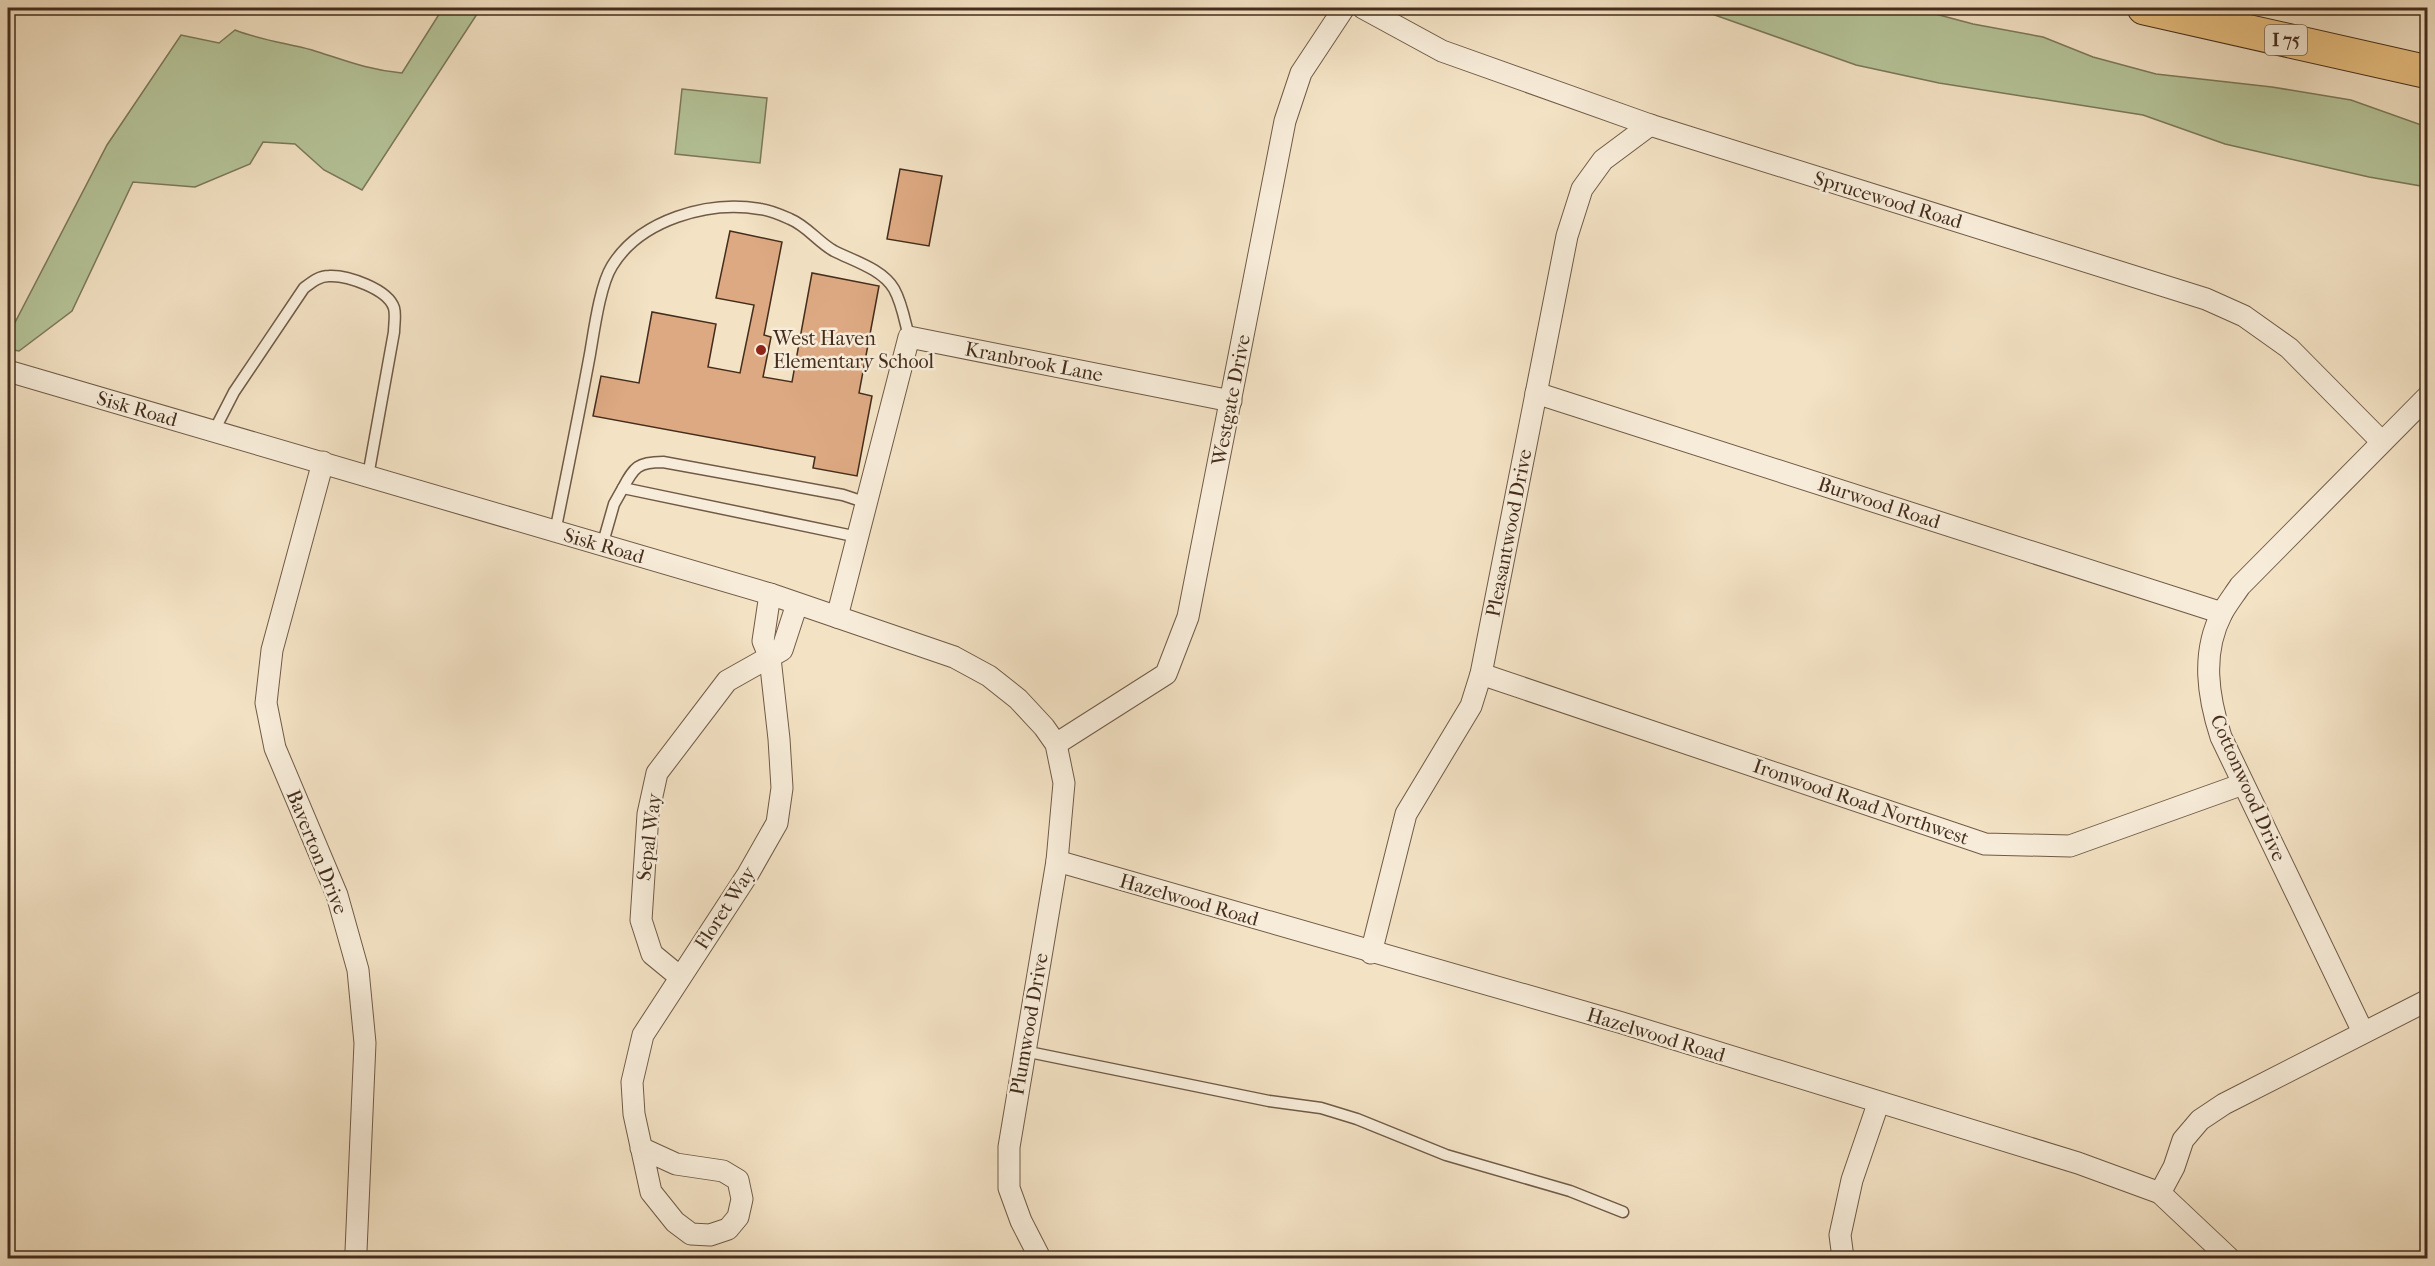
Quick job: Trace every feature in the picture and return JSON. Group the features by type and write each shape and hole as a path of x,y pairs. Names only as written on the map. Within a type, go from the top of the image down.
{"highway":[{"name":"I 75","path":"2144,8 2427,72"}],"street":[{"name":"Westgate Drive","path":"1056,744 1166,674 1188,617 1285,121 1301,73 1344,8"},
{"name":"Sprucewood Road","path":"1363,8 1442,51 1650,125 2206,299 2244,316 2289,348 2381,441"},
{"name":"Pleasantwood Drive","path":"1371,953 1406,814 1472,706 1481,674 1566,236 1582,189 1603,160 1650,125"},
{"name":"Kranbrook Lane","path":"909,337 1231,401"},
{"path":"837,617 909,337"},
{"name":"Sisk Road","path":"8,370 770,594 954,657 989,676 1018,699 1056,744 1064,783 1057,861"},
{"name":"Burwood Road","path":"1536,393 2222,613"},
{"name":"Cottonwood Drive","path":"2363,1032 2222,737 2212,709 2208,681 2209,645 2222,613 2240,586 2427,396"},
{"name":"Baverton Drive","path":"323,462 272,650 266,703 275,748 337,895 358,970 366,1044 356,1251"},
{"name":"Floret Way","path":"641,1148 676,1164 723,1171 738,1180 742,1199 738,1217 728,1229 710,1235 692,1234 675,1222 651,1192 641,1148 634,1114 632,1083 643,1035 748,874 777,823 782,788 776,699 770,658 763,641 770,594"},
{"path":"770,658 782,650 797,604"},
{"name":"Sepal Way","path":"680,977 652,954 640,920 648,814 657,773 727,681 770,658"},
{"name":"Ironwood Road Northwest","path":"1481,674 1985,844 2070,846 2243,784"},
{"name":"Hazelwood Road","path":"1057,861 1371,953 1619,1022 1878,1104 2078,1163 2160,1193 2229,1258"},
{"name":"Plumwood Drive","path":"1040,1258 1021,1221 1009,1188 1009,1147 1057,861"},
{"path":"2160,1193 2174,1167 2183,1140 2200,1120 2224,1104 2427,1000"},
{"path":"1843,1258 1840,1234 1852,1180 1878,1104"}],"lane":[{"path":"555,532 594,331 607,278 611,267 646,230 672,219 704,210 733,208 761,209 793,220 831,249 882,274 894,290 909,337"},
{"path":"214,432 234,392 304,288 317,278 328,276 353,280 377,291 387,298 395,309 394,332 368,476"},
{"path":"602,546 614,504 633,470 648,462 663,462 843,495 867,503"},
{"path":"623,488 858,537"},
{"path":"1024,1051 1269,1101 1321,1108 1358,1119 1446,1155 1570,1191 1623,1212"}],"green space":[{"path":"443,8 481,8 362,190 324,170 295,144 263,142 250,164 195,187 133,182 72,311 19,351 8,349 8,336 107,145 181,35 219,43 235,30 367,67 402,73"},
{"path":"1695,8 1913,8 1973,24 2043,37 2093,57 2156,74 2272,87 2351,100 2427,127 2427,187 2369,177 2225,144 2143,115 1939,83 1856,65"},
{"path":"682,89 767,98 760,163 675,154"}],"building":[{"path":"900,169 942,176 929,246 887,239"},
{"name":"West Haven Elementary School","path":"730,231 782,242 764,335 771,337 763,377 792,382 812,273 879,286 859,393 872,396 857,476 813,468 815,457 593,416 601,376 639,383 652,312 716,324 708,367 740,373 754,305 716,298"}],"place":[{"name":"West Haven Elementary School","path":"761,350"}]}
